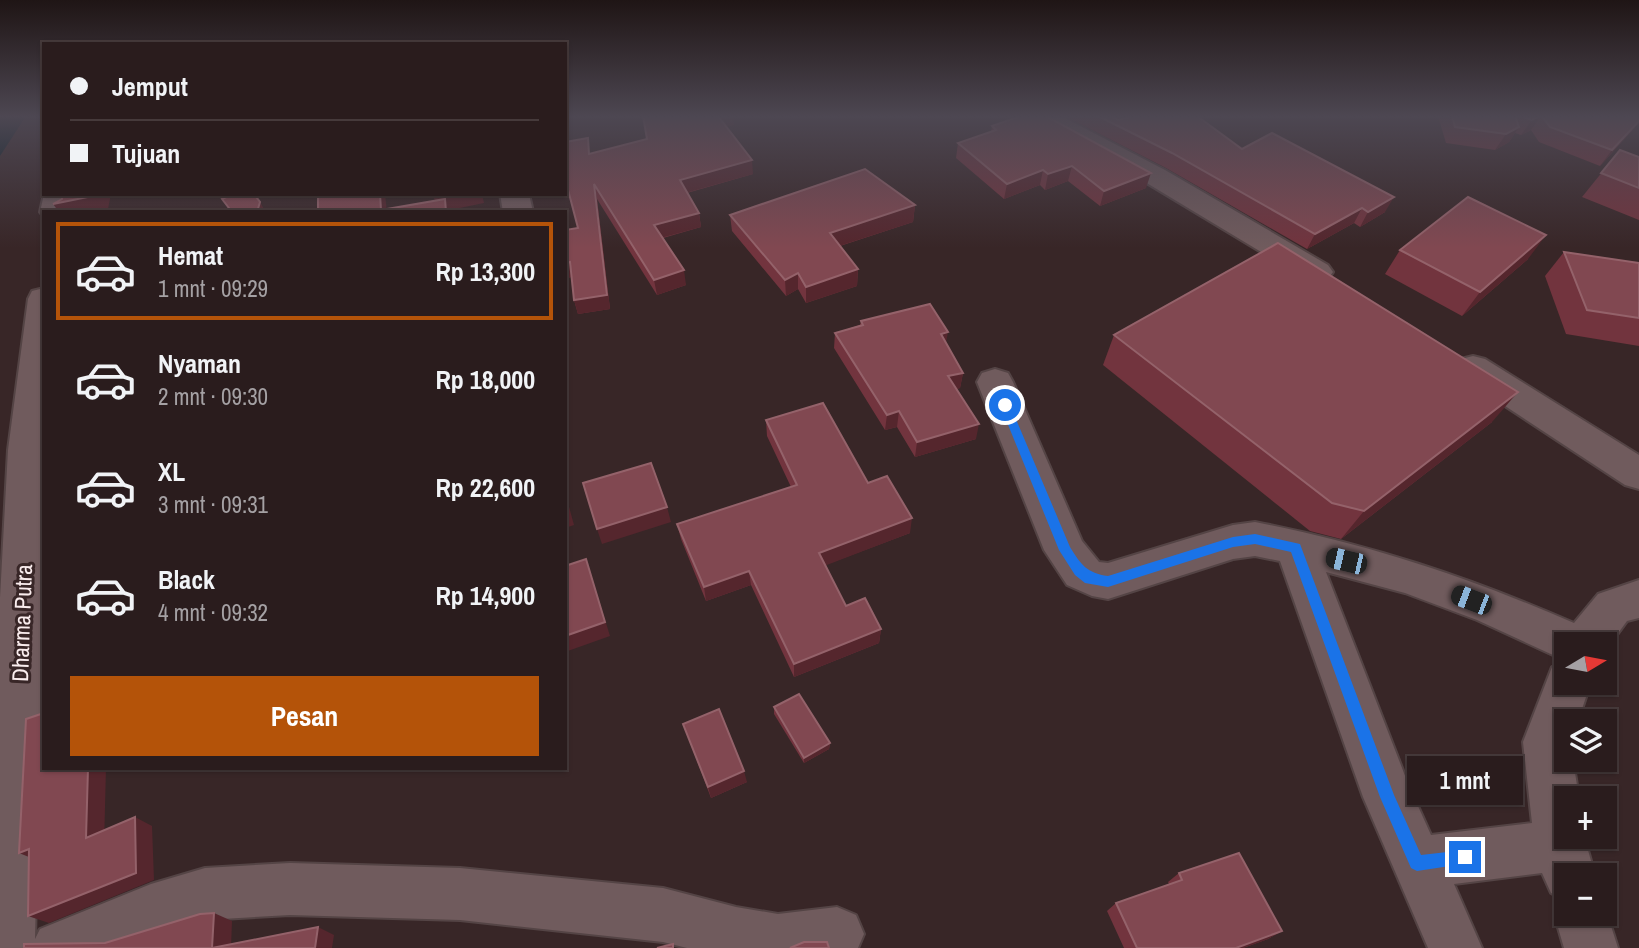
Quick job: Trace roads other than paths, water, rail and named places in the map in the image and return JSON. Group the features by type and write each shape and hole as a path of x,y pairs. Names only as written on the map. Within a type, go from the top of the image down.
{"street":[{"path":"1125,160 1339,286"},
{"name":"Dharma Putra","path":"8,948 27,450 42,317"},
{"path":"1451,355 1639,474"},
{"path":"995,382 1065,550 1079,572 1089,579 1108,581 1233,542 1255,539 1408,576 1492,607 1554,635"},
{"path":"1296,547 1388,797 1455,948"},
{"path":"1593,632 1612,607 1639,600"},
{"path":"1417,863 1565,860 1547,742 1563,695"},
{"path":"59,948 151,911 205,894 290,889 460,894 663,915 736,934 778,941 837,934"},
{"path":"1585,926 1591,948"}]}
